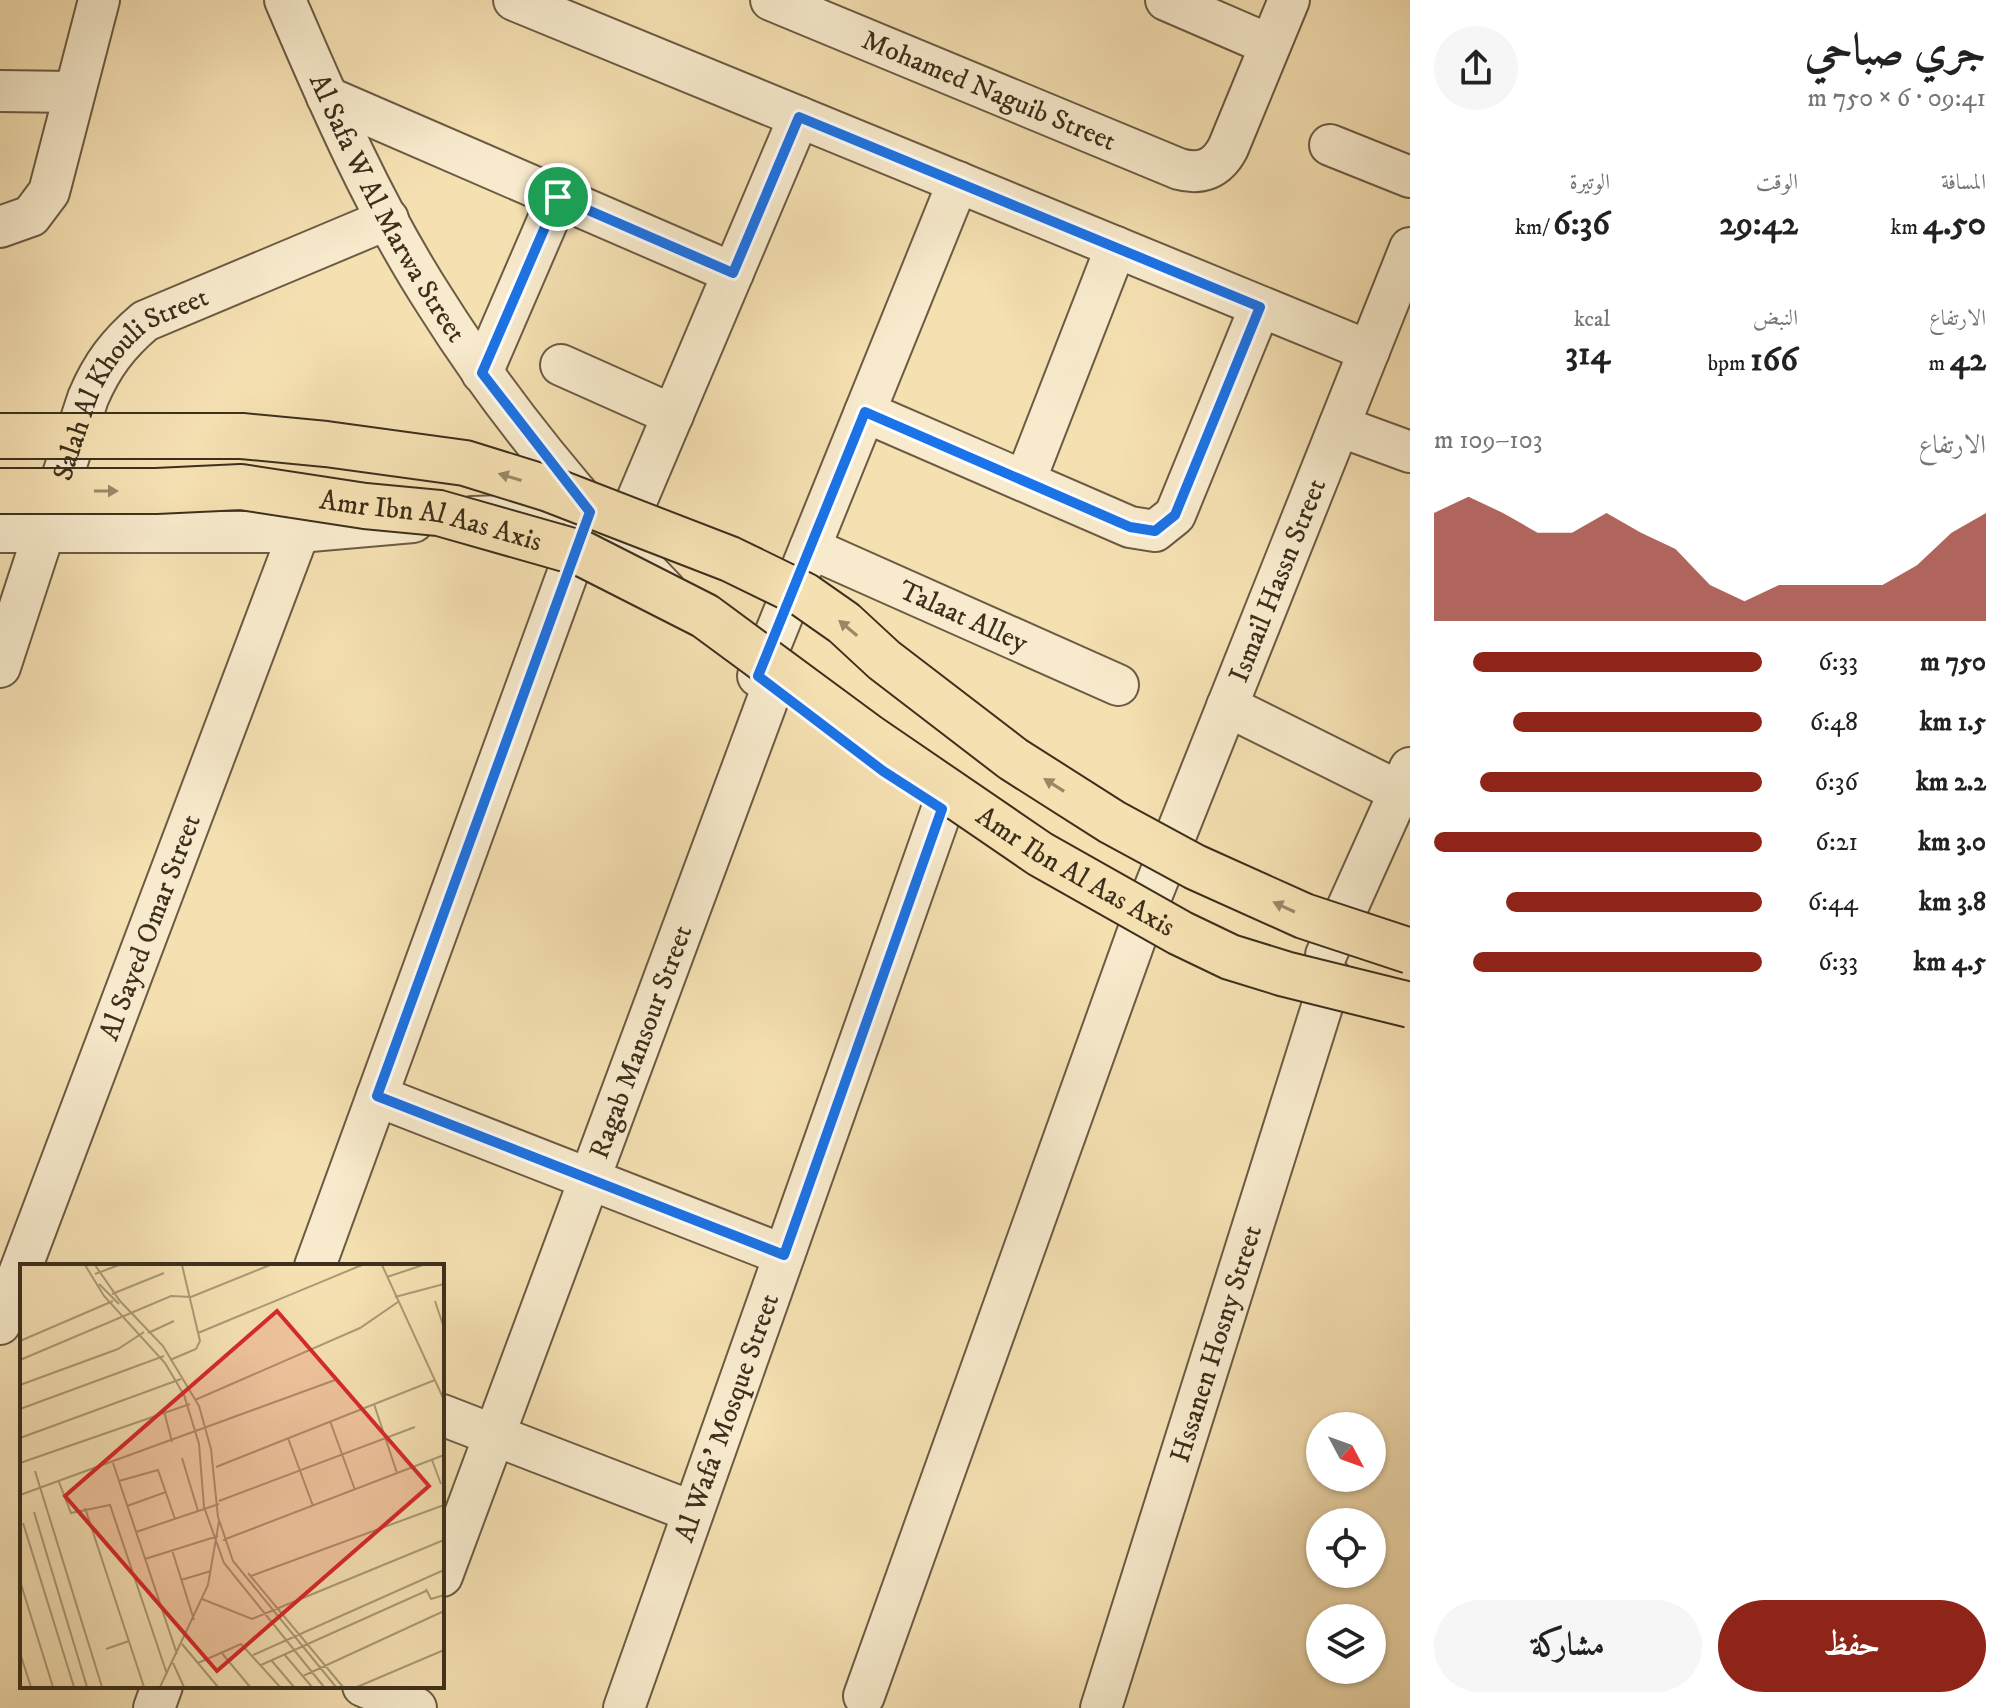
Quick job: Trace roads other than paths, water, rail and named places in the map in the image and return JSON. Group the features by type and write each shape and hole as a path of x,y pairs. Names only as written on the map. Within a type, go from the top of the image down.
{"main road":[{"name":"Amr Ibn Al Aas Axis","path":"0,436 242,436 312,442 465,463 549,489 730,559 804,595 844,623 884,660 1013,759 1112,822 1195,867 1304,916 1410,951"},
{"name":"Amr Ibn Al Aas Axis","path":"0,491 156,491 241,487 365,506 439,513 583,554 705,616 869,737 1040,854 1180,933 1230,957 1410,1005"}],"street":[{"path":"0,227 18,223 42,205 49,192 99,0"},
{"name":"Al Safa W Al Marwa Street","path":"285,0 327,97 388,219 434,301 482,373 583,504 692,618 765,682 883,771 1010,848 1145,912 1239,949 1324,975 1410,995"},
{"path":"514,0 1369,351"},
{"name":"Mohamed Naguib Street","path":"771,0 1179,169 1208,169 1224,157 1270,45"},
{"path":"1166,0 1270,45 1289,0"},
{"path":"0,91 74,92"},
{"path":"327,97 733,273"},
{"path":"619,542 799,117"},
{"path":"1330,145 1410,177"},
{"name":"Ragab Mansour Street","path":"444,1571 589,1179 810,548 958,182"},
{"path":"482,373 558,197"},
{"name":"Salah Al Khouli Street","path":"0,667 88,398 101,367 121,342 145,321 388,219"},
{"path":"1025,481 1116,247"},
{"name":"Ismail Hassn Street","path":"864,1696 1145,912 1369,351 1397,316 1410,248"},
{"path":"865,412 1130,527 1155,531 1175,515 1260,307"},
{"path":"561,365 673,415"},
{"path":"1339,426 1410,452"},
{"path":"0,532 299,532 529,515 583,504"},
{"path":"316,1264 583,504"},
{"name":"Al Sayed Omar Street","path":"23,1264 299,532"},
{"name":"Talaat Alley","path":"810,548 1118,685"},
{"path":"1227,706 1405,780"},
{"name":"Hssanen Hosny Street","path":"1101,1708 1324,975 1405,780"},
{"name":"Al Wafa' Mosque Street","path":"624,1708 942,809"},
{"path":"377,1096 784,1255"},
{"name":"Al Sayed Omar Street","path":"0,1324 20,1271"},
{"path":"444,1416 693,1512"},
{"path":"154,1708 161,1688"}]}
